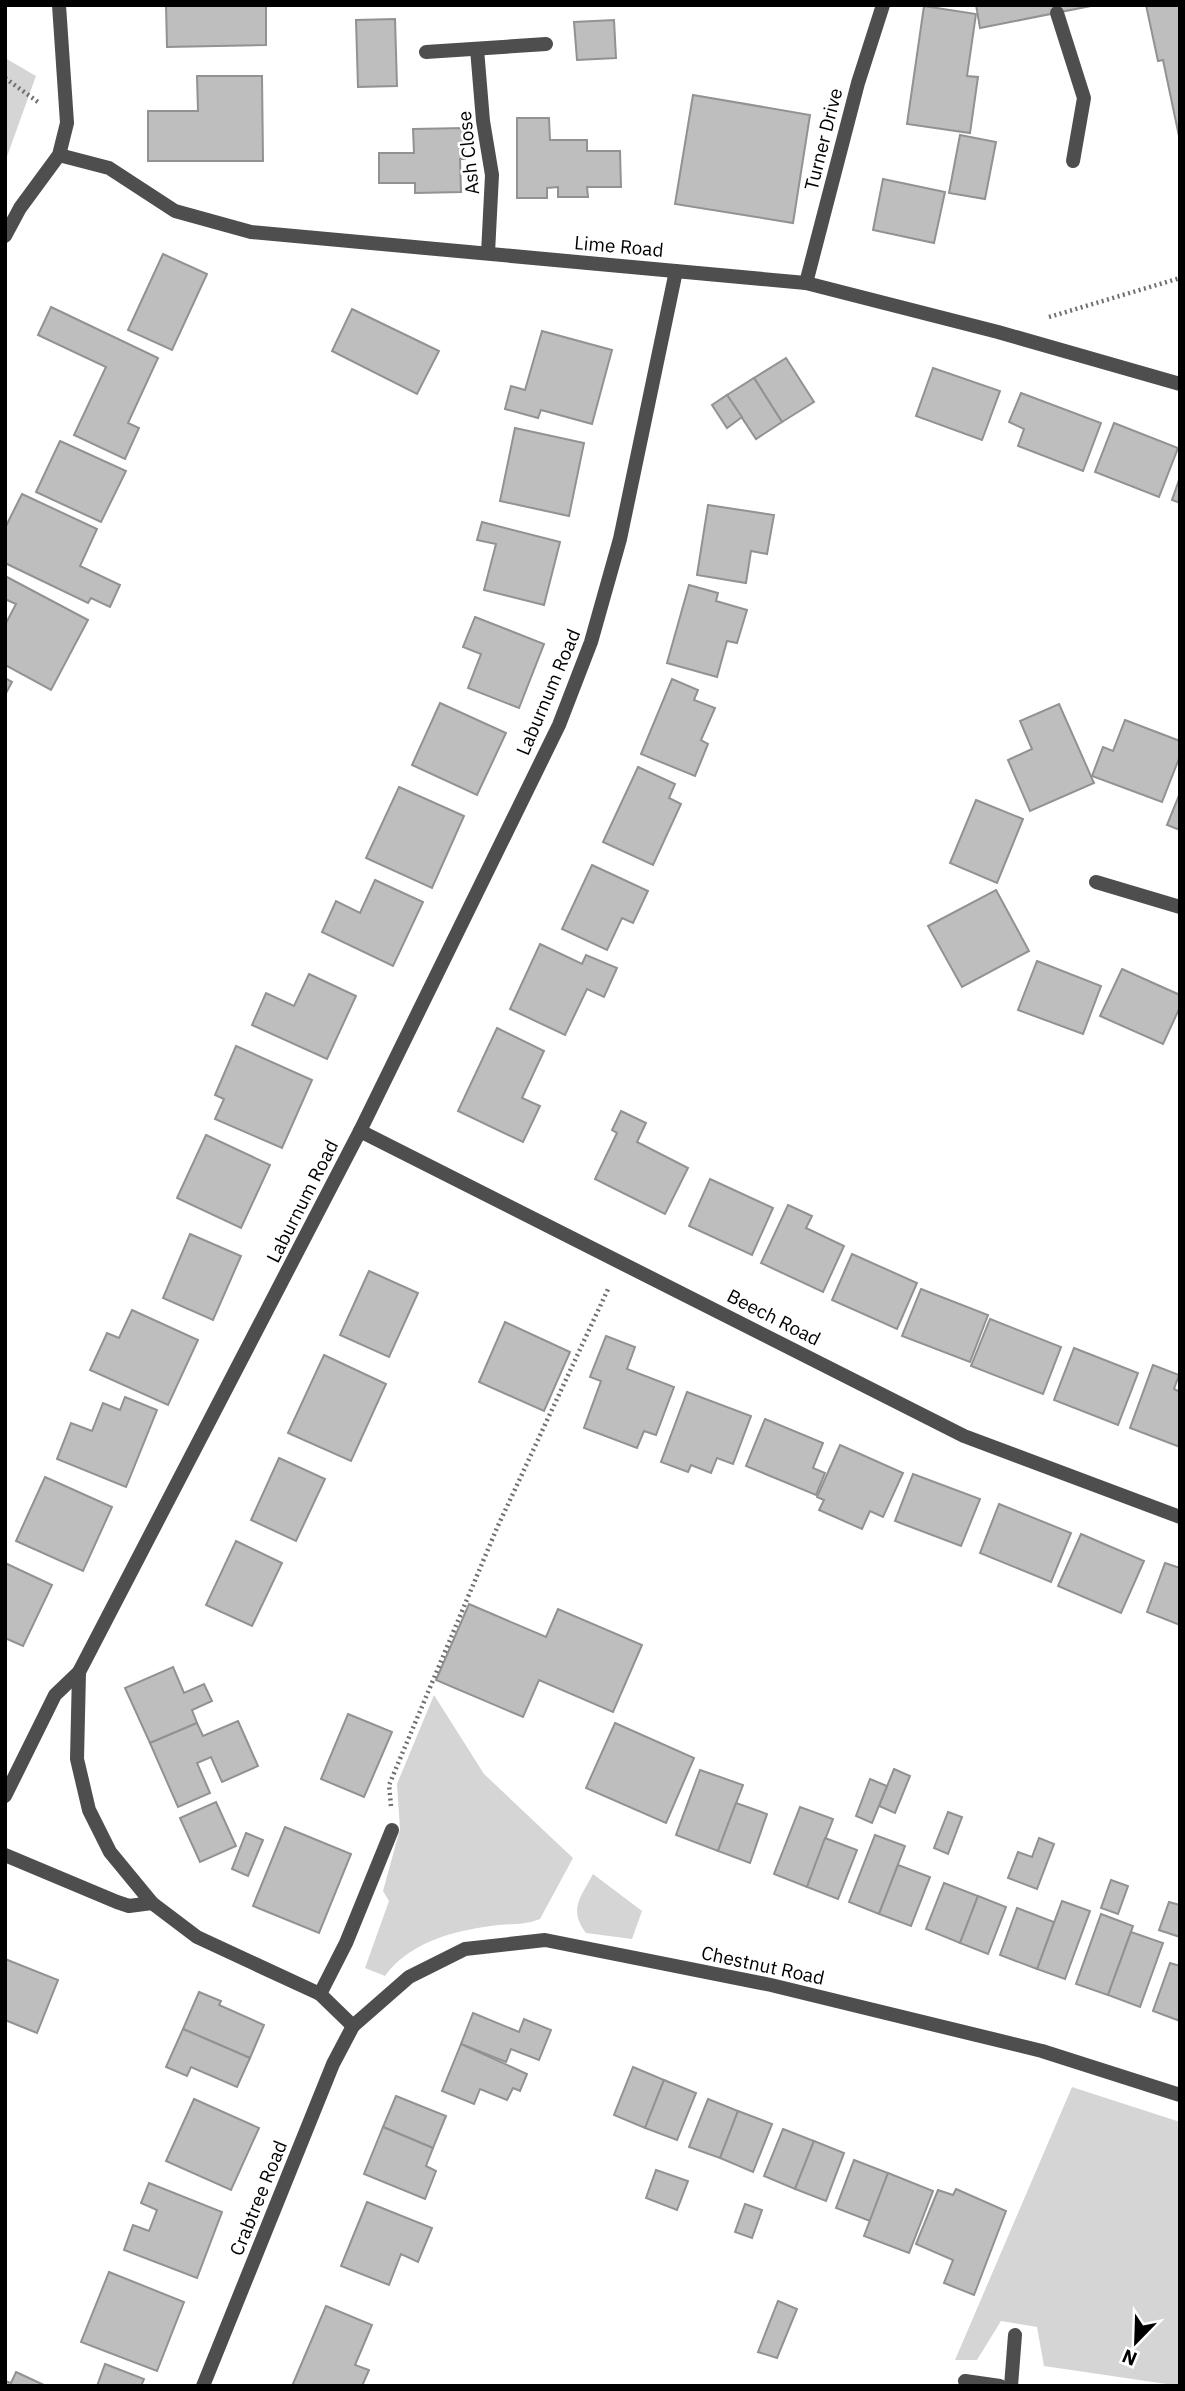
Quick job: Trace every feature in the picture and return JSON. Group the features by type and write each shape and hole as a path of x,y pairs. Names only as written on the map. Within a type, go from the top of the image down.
{"street":[{"path":"5,236 20,208 59,155 67,123 59,5"},
{"name":"Turner Drive","path":"806,283 858,83 883,5"},
{"path":"1057,13 1084,98 1073,161"},
{"path":"426,52 546,44"},
{"name":"Ash Close","path":"477,49 483,121 492,175 488,253"},
{"name":"Lime Road","path":"59,155 109,168 175,211 251,232 806,283 998,332 1180,384"},
{"name":"Laburnum Road","path":"353,2026 320,1994 197,1937 152,1903 110,1852 89,1811 77,1759 79,1672 360,1131 558,725 591,642 620,539 676,271"},
{"path":"1096,882 1180,907"},
{"name":"Beech Road","path":"360,1131 964,1436 1180,1517"},
{"path":"5,1796 55,1695 79,1672"},
{"path":"320,1994 346,1943 392,1830"},
{"path":"5,1855 129,1906 152,1903"},
{"name":"Chestnut Road","path":"353,2026 409,1977 465,1949 545,1940 771,1985 1042,2051 1180,2095"},
{"name":"Crabtree Road","path":"203,2386 333,2064 353,2026"},
{"path":"1012,2386 1016,2335"},
{"path":"965,2381 1000,2386"}],"path":[{"path":"998,332 1180,278"},
{"path":"392,1830 389,1786 497,1528 621,1261"}],"shaded area":[{"path":"5,58 36,76 5,162"},
{"path":"434,1695 484,1774 573,1858 540,1919 528,1923 476,1928 432,1940 406,1955 385,1976 365,1968 389,1901 383,1891 400,1829 397,1784"},
{"path":"593,1874 642,1911 632,1939 586,1933 581,1925 578,1903"},
{"path":"1072,2087 1180,2122 1180,2386 1044,2366 1037,2327 1001,2321 977,2360 955,2360"}],"building":[{"path":"166,5 266,5 266,45 167,47"},
{"path":"976,5 1096,5 980,28"},
{"path":"1146,5 1180,5 1180,141 1163,60 1158,61"},
{"path":"924,6 976,14 967,76 978,77 970,133 907,124"},
{"path":"395,19 397,86 358,87 356,20"},
{"path":"614,20 616,58 577,60 574,22"},
{"path":"197,76 262,76 263,161 148,161 148,111 198,111"},
{"path":"693,95 810,115 793,223 675,204"},
{"path":"517,118 549,118 550,140 587,140 587,151 620,151 621,187 587,187 588,197 558,197 558,187 547,188 547,198 517,198"},
{"path":"464,128 465,159 460,159 461,192 415,193 415,183 379,183 379,153 414,153 413,129"},
{"path":"960,135 996,142 985,199 949,193"},
{"path":"883,179 945,192 934,243 873,230"},
{"path":"163,254 207,274 172,350 128,330"},
{"path":"51,307 158,358 128,423 139,428 125,459 74,435 106,367 38,335"},
{"path":"352,309 439,351 417,394 332,351"},
{"path":"542,331 612,350 592,424 541,410 538,418 505,409 511,386 525,390"},
{"path":"786,358 814,402 782,422 754,378"},
{"path":"933,368 1000,391 982,440 916,416"},
{"path":"754,378 782,422 756,439 727,395"},
{"path":"1021,393 1101,423 1083,471 1018,446 1024,429 1009,422"},
{"path":"727,395 742,417 727,428 712,405"},
{"path":"1114,423 1178,448 1159,497 1095,472"},
{"path":"515,428 584,443 569,516 500,501"},
{"path":"60,441 126,471 101,522 36,492"},
{"path":"1180,477 1180,503 1172,500"},
{"path":"22,494 97,529 80,566 120,585 110,607 91,598 88,603 5,563 5,528"},
{"path":"708,505 774,515 767,554 751,551 746,583 697,575"},
{"path":"482,522 560,542 544,605 484,590 496,544 477,540"},
{"path":"5,576 88,620 51,690 5,665 5,625 16,604 5,599"},
{"path":"689,585 718,593 716,601 747,610 737,643 727,641 717,677 667,663"},
{"path":"475,617 544,644 519,708 468,688 481,654 463,647"},
{"path":"5,678 12,682 5,695"},
{"path":"672,679 698,690 694,700 715,708 701,740 708,744 695,776 641,754"},
{"path":"440,703 506,733 477,795 412,765"},
{"path":"1059,704 1094,783 1030,811 1008,760 1032,749 1020,721"},
{"path":"1125,720 1180,741 1180,756 1162,802 1092,776 1103,747 1113,751"},
{"path":"638,767 675,784 669,798 681,804 653,865 603,842"},
{"path":"399,787 464,816 432,888 366,858"},
{"path":"1180,793 1180,830 1167,825"},
{"path":"976,800 1023,819 997,883 950,863"},
{"path":"592,865 648,891 633,923 622,918 607,950 562,929"},
{"path":"375,880 423,902 393,966 322,932 336,901 360,913"},
{"path":"996,890 1029,951 962,987 928,926"},
{"path":"540,944 582,964 586,955 617,968 604,997 587,989 565,1035 510,1009"},
{"path":"1037,961 1101,986 1083,1034 1018,1010"},
{"path":"1122,969 1180,995 1180,1007 1163,1044 1100,1016"},
{"path":"309,974 356,996 327,1059 252,1025 266,993 294,1006"},
{"path":"497,1028 544,1051 522,1098 540,1106 523,1142 458,1111"},
{"path":"236,1046 312,1080 282,1148 215,1119 224,1099 215,1095"},
{"path":"621,1111 646,1123 637,1142 688,1168 665,1214 595,1179 617,1133 612,1130"},
{"path":"206,1135 270,1165 241,1228 177,1198"},
{"path":"710,1179 773,1208 752,1255 689,1226"},
{"path":"788,1205 812,1216 806,1228 844,1246 823,1292 761,1263"},
{"path":"190,1234 241,1256 213,1320 163,1298"},
{"path":"852,1254 917,1283 897,1329 832,1300"},
{"path":"369,1271 418,1293 389,1357 340,1335"},
{"path":"921,1289 988,1315 970,1362 902,1336"},
{"path":"132,1310 198,1340 168,1405 90,1370 107,1333 119,1338"},
{"path":"990,1319 1061,1347 1043,1394 971,1366"},
{"path":"505,1322 570,1352 544,1411 479,1382"},
{"path":"606,1336 635,1347 627,1369 674,1387 656,1435 644,1431 637,1448 584,1428 601,1381 590,1377"},
{"path":"1074,1348 1138,1373 1118,1425 1054,1400"},
{"path":"324,1355 386,1384 351,1461 288,1433"},
{"path":"1153,1365 1179,1375 1174,1389 1180,1392 1180,1447 1130,1428"},
{"path":"687,1392 751,1416 733,1464 717,1458 711,1473 691,1465 688,1472 661,1462"},
{"path":"125,1397 157,1410 126,1487 57,1459 71,1423 92,1431 103,1403 120,1410"},
{"path":"765,1419 823,1443 813,1468 825,1473 816,1495 746,1466"},
{"path":"840,1445 903,1473 883,1517 870,1511 862,1529 819,1510 824,1500 817,1497"},
{"path":"279,1458 325,1479 296,1541 251,1520"},
{"path":"913,1474 980,1499 961,1546 895,1521"},
{"path":"45,1477 112,1507 83,1571 16,1541"},
{"path":"999,1504 1071,1533 1051,1582 980,1553"},
{"path":"1081,1534 1144,1561 1121,1613 1058,1586"},
{"path":"236,1541 282,1563 252,1626 206,1605"},
{"path":"5,1563 52,1585 23,1646 5,1638"},
{"path":"1165,1563 1180,1568 1180,1625 1147,1612"},
{"path":"469,1604 546,1637 558,1609 642,1645 613,1712 539,1680 523,1717 436,1680"},
{"path":"173,1667 184,1693 204,1684 212,1701 192,1710 197,1723 150,1743 125,1688"},
{"path":"348,1714 392,1732 364,1797 321,1779"},
{"path":"238,1721 258,1766 222,1782 211,1757 197,1763 210,1793 178,1807 150,1743 197,1723 203,1736"},
{"path":"615,1723 694,1758 666,1823 586,1788"},
{"path":"894,1769 910,1776 895,1813 879,1806"},
{"path":"700,1770 743,1785 718,1851 676,1835"},
{"path":"870,1779 887,1786 872,1823 856,1816"},
{"path":"216,1802 236,1846 200,1862 180,1818"},
{"path":"736,1803 767,1814 750,1863 718,1851"},
{"path":"800,1807 833,1819 807,1887 774,1874"},
{"path":"948,1812 962,1817 948,1854 934,1848"},
{"path":"285,1827 351,1854 319,1933 253,1906"},
{"path":"246,1833 263,1840 248,1876 232,1869"},
{"path":"875,1835 905,1846 879,1914 849,1902"},
{"path":"825,1838 857,1850 838,1899 807,1887"},
{"path":"1039,1838 1054,1844 1037,1889 1008,1878 1018,1852 1032,1857"},
{"path":"898,1865 930,1877 911,1926 879,1914"},
{"path":"1111,1880 1128,1886 1118,1914 1101,1908"},
{"path":"944,1883 978,1896 960,1943 926,1929"},
{"path":"978,1896 1006,1907 988,1954 960,1943"},
{"path":"1062,1901 1090,1911 1065,1979 1037,1969"},
{"path":"1169,1902 1180,1905 1180,1937 1159,1930"},
{"path":"1017,1908 1054,1922 1037,1969 1000,1955"},
{"path":"1101,1914 1133,1926 1108,1995 1076,1984"},
{"path":"1131,1932 1163,1943 1140,2007 1108,1995"},
{"path":"5,1959 58,1980 37,2033 5,2020"},
{"path":"1170,1963 1180,1966 1180,2021 1153,2011"},
{"path":"199,1992 221,2001 219,2005 264,2025 250,2058 183,2029"},
{"path":"473,2013 519,2032 524,2019 551,2030 539,2060 511,2049 506,2062 461,2044"},
{"path":"183,2029 250,2058 237,2087 191,2067 187,2076 166,2067"},
{"path":"461,2044 527,2074 520,2091 513,2088 507,2100 480,2089 474,2104 442,2091"},
{"path":"633,2067 664,2080 645,2128 614,2115"},
{"path":"664,2080 696,2093 677,2140 645,2128"},
{"path":"396,2096 446,2116 433,2148 383,2127"},
{"path":"194,2099 259,2128 231,2190 166,2161"},
{"path":"708,2099 738,2111 720,2158 689,2147"},
{"path":"738,2111 772,2124 753,2172 720,2158"},
{"path":"383,2127 433,2148 426,2166 436,2171 425,2199 364,2174"},
{"path":"783,2129 814,2141 795,2189 764,2176"},
{"path":"814,2141 844,2153 826,2201 795,2189"},
{"path":"854,2160 888,2173 870,2221 836,2208"},
{"path":"656,2170 688,2181 677,2210 646,2198"},
{"path":"888,2173 933,2191 909,2253 864,2236"},
{"path":"149,2183 222,2212 197,2278 124,2250 133,2225 149,2231 157,2210 141,2203"},
{"path":"956,2189 1006,2211 974,2295 944,2283 953,2260 916,2244 938,2190 953,2195"},
{"path":"367,2202 432,2228 418,2262 401,2254 389,2285 341,2266"},
{"path":"745,2204 762,2210 752,2238 735,2232"},
{"path":"109,2272 184,2302 157,2371 81,2342"},
{"path":"778,2301 797,2309 777,2358 758,2352"},
{"path":"326,2306 372,2325 355,2365 369,2370 362,2386 292,2386"},
{"path":"105,2364 144,2379 141,2386 97,2386"},
{"path":"16,2372 46,2386 5,2386 5,2381 11,2383"}]}
